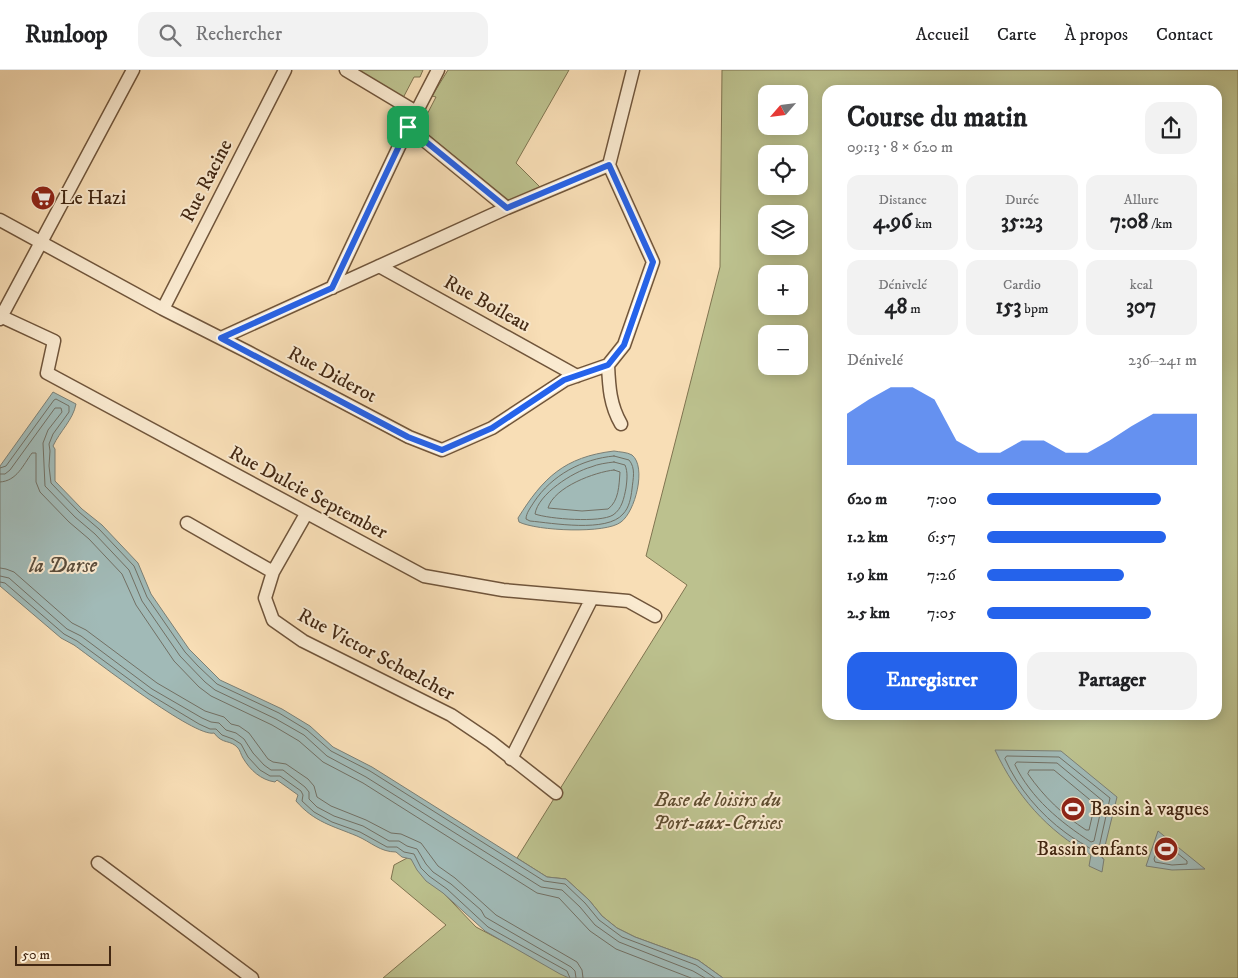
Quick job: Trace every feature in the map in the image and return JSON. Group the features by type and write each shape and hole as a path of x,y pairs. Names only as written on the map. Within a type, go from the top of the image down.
{"street":[{"path":"0,317 133,70"},
{"name":"Rue Racine","path":"163,309 285,70"},
{"path":"346,70 416,112"},
{"path":"332,288 408,127 438,70"},
{"path":"621,424 613,412 609,396 608,365 624,345 653,262 609,165 633,70"},
{"path":"408,127 507,208"},
{"path":"221,338 507,208 609,165"},
{"name":"Rue Diderot","path":"0,220 163,309 408,437 442,450 492,428 564,380 608,365"},
{"name":"Rue Boileau","path":"379,266 577,376"},
{"name":"Rue Dulcie September","path":"0,317 54,341 47,373 424,576 503,590 628,601 655,616"},
{"name":"Rue Victor Schœlcher","path":"306,514 274,572 265,598 273,620 303,641 451,715 491,742 556,793"},
{"path":"187,523 274,572"},
{"path":"511,759 592,598"},
{"path":"98,863 252,978"}],"green space":[{"path":"354,70 423,70 420,77 414,77 403,98"},
{"path":"448,70 569,70 516,163 540,187 509,201 420,128 436,97 432,96"},
{"name":"Base de loisirs du Port-aux-Cerises","path":"722,70 1238,70 1238,978 723,978 698,960 635,937 617,928 602,916 589,900 566,879 547,877 517,858 687,585 646,556 720,267"},
{"path":"409,857 476,927 572,978 383,978 446,925 391,879 394,865"}],"water":[{"name":"la Darse","path":"53,392 76,404 72,415 53,446 55,449 55,481 82,509 102,525 138,563 151,594 189,649 220,680 282,709 310,726 333,747 372,767 547,877 566,879 589,900 602,916 617,928 635,937 698,960 723,978 569,978 560,974 485,931 443,893 426,881 411,859 402,857 396,852 380,849 357,836 317,819 296,801 298,795 277,780 275,782 265,779 253,770 235,745 220,739 214,733 203,731 187,723 167,711 74,645 61,638 0,586 0,466"},
{"path":"614,451 632,455 639,469 635,500 626,517 621,522 613,526 601,528 571,530 540,527 519,522 518,518 527,504 546,481 557,472 581,458"},
{"name":"Bassin à vagues","path":"995,750 1061,751 1117,797 1102,858 1104,859 1102,872 1089,866 1091,855 1060,835 1034,810 1013,782"},
{"name":"Bassin enfants","path":"1158,831 1205,869 1172,870 1146,866"}],"place":[{"name":"Le Hazi","path":"43,198"},
{"name":"Bassin à vagues","path":"1073,809"},
{"name":"Bassin enfants","path":"1166,849"}],"route":[{"path":"408,127 507,208 609,165 653,262 624,345 608,365 564,380 492,428 442,450 408,437 221,338 332,288 408,127"}]}
